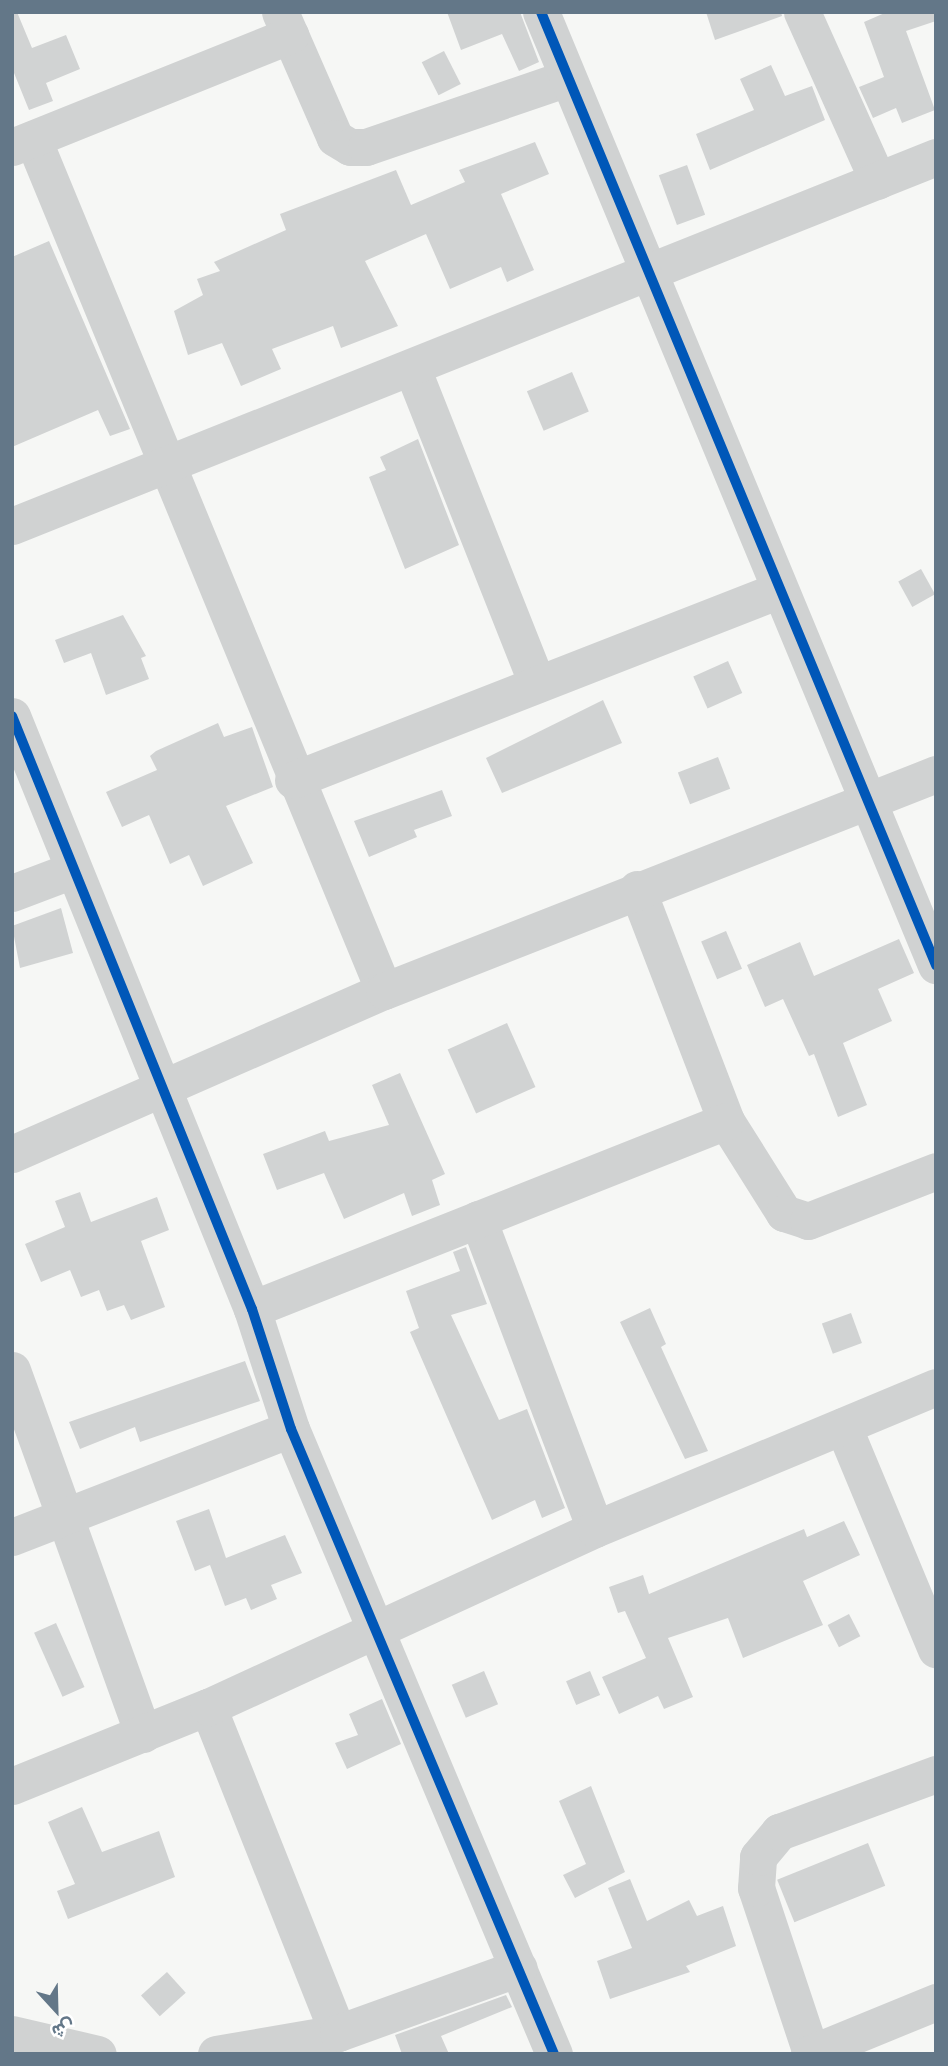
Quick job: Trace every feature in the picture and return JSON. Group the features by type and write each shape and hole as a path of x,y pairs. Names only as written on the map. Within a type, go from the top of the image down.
{"street":[{"path":"541,12 936,965"},
{"path":"802,12 878,181"},
{"path":"819,12 878,181"},
{"path":"384,992 293,780 168,468 23,143 285,23 335,138 350,147 366,147 567,78"},
{"path":"12,526 168,468 936,157"},
{"path":"412,368 537,684"},
{"path":"293,780 779,590"},
{"path":"12,716 161,1090 252,1309 291,1429 374,1634 554,2054"},
{"path":"12,1154 384,992 637,889 936,774"},
{"path":"12,893 73,870"},
{"path":"637,889 726,1121 784,1213 795,1220 808,1221 936,1171"},
{"path":"252,1309 726,1121"},
{"path":"478,1219 595,1530"},
{"path":"12,1370 143,1734"},
{"path":"12,1786 208,1707 374,1634 595,1530 936,1387"},
{"path":"843,1426 936,1649"},
{"path":"12,1537 291,1429"},
{"path":"208,1707 338,2032"},
{"path":"936,1774 779,1832 758,1857 756,1888 810,2053 936,2002"},
{"path":"216,2054 338,2032 519,1968"},
{"path":"12,2034 98,2054"}],"building":[{"path":"12,12 17,12 32,48 66,35 80,69 46,83 53,101 29,110 12,68"},
{"path":"447,12 520,12 539,62 519,71 502,34 461,50"},
{"path":"706,12 781,12 782,16 715,40"},
{"path":"887,12 936,12 936,21 906,31 935,110 902,123 896,108 873,118 859,87 884,77 864,22"},
{"path":"444,51 461,84 439,95 422,62"},
{"path":"771,65 785,96 812,86 825,120 710,170 696,134 754,110 740,79"},
{"path":"535,142 549,174 501,194 534,270 507,282 501,267 450,289 426,234 365,261 398,326 341,348 333,326 272,349 281,369 241,386 222,343 188,355 174,311 203,295 197,279 220,271 214,262 286,230 280,214 396,170 411,205 465,182 459,170"},
{"path":"687,165 705,215 677,225 659,175"},
{"path":"49,241 130,429 110,436 98,410 12,447 12,257"},
{"path":"572,372 589,412 544,431 527,391"},
{"path":"418,439 459,545 405,569 369,477 386,470 380,457"},
{"path":"921,569 935,594 912,607 898,582"},
{"path":"123,615 146,656 141,658 149,679 106,695 91,653 64,663 55,640"},
{"path":"728,661 742,693 708,708 693,676"},
{"path":"603,700 622,743 502,793 486,758"},
{"path":"218,723 224,737 252,727 273,787 226,806 253,863 203,886 189,855 170,864 149,815 122,827 106,792 157,770 150,756 156,751"},
{"path":"718,757 730,789 690,804 678,772"},
{"path":"442,790 452,816 414,830 417,837 369,857 354,821"},
{"path":"61,908 73,953 20,968 12,926"},
{"path":"726,931 742,969 717,979 701,942"},
{"path":"899,939 914,973 878,989 892,1021 843,1043 867,1105 838,1117 814,1054 809,1056 783,999 765,1007 747,965 800,942 814,976"},
{"path":"507,1023 535,1087 476,1113 448,1049"},
{"path":"400,1073 445,1174 432,1180 440,1205 412,1216 404,1193 344,1219 324,1173 277,1190 263,1154 325,1131 329,1141 389,1125 372,1085"},
{"path":"80,1192 91,1222 157,1197 169,1230 141,1241 165,1307 131,1320 124,1305 107,1311 99,1290 81,1297 70,1270 41,1282 25,1244 65,1227 55,1201"},
{"path":"466,1247 487,1304 451,1315 499,1420 527,1409 565,1508 542,1518 535,1500 492,1520 410,1332 419,1328 406,1291 460,1271 453,1252"},
{"path":"650,1308 666,1344 661,1347 708,1451 685,1459 620,1322"},
{"path":"851,1313 862,1343 833,1354 822,1324"},
{"path":"245,1361 260,1401 140,1442 135,1427 80,1449 69,1422"},
{"path":"209,1509 226,1558 285,1535 302,1573 271,1585 277,1599 251,1610 246,1598 225,1606 210,1565 195,1571 176,1521"},
{"path":"844,1521 860,1555 803,1581 823,1625 743,1658 728,1618 668,1638 693,1697 664,1709 658,1696 619,1714 602,1677 646,1658 625,1611 618,1613 609,1587 643,1575 649,1594 804,1529 807,1537"},
{"path":"849,1614 860,1636 839,1647 828,1625"},
{"path":"56,1623 84,1687 63,1697 34,1633"},
{"path":"484,1671 498,1704 466,1718 452,1685"},
{"path":"590,1671 600,1695 576,1705 566,1681"},
{"path":"382,1699 401,1744 347,1769 335,1743 358,1735 349,1714"},
{"path":"591,1786 625,1872 575,1898 563,1875 586,1864 559,1801"},
{"path":"82,1807 102,1852 159,1831 175,1877 68,1919 57,1891 75,1884 48,1822"},
{"path":"868,1843 885,1886 794,1922 777,1880"},
{"path":"630,1879 647,1921 689,1900 697,1916 723,1906 736,1946 686,1966 690,1972 610,1999 597,1961 632,1948 608,1888"},
{"path":"167,1972 186,1993 160,2016 141,1995"},
{"path":"506,1995 512,2007 441,2036 449,2054 402,2054 395,2035"}],"cycle path":[{"path":"541,12 936,965"},
{"path":"12,716 252,1309 291,1429 554,2054"}]}
